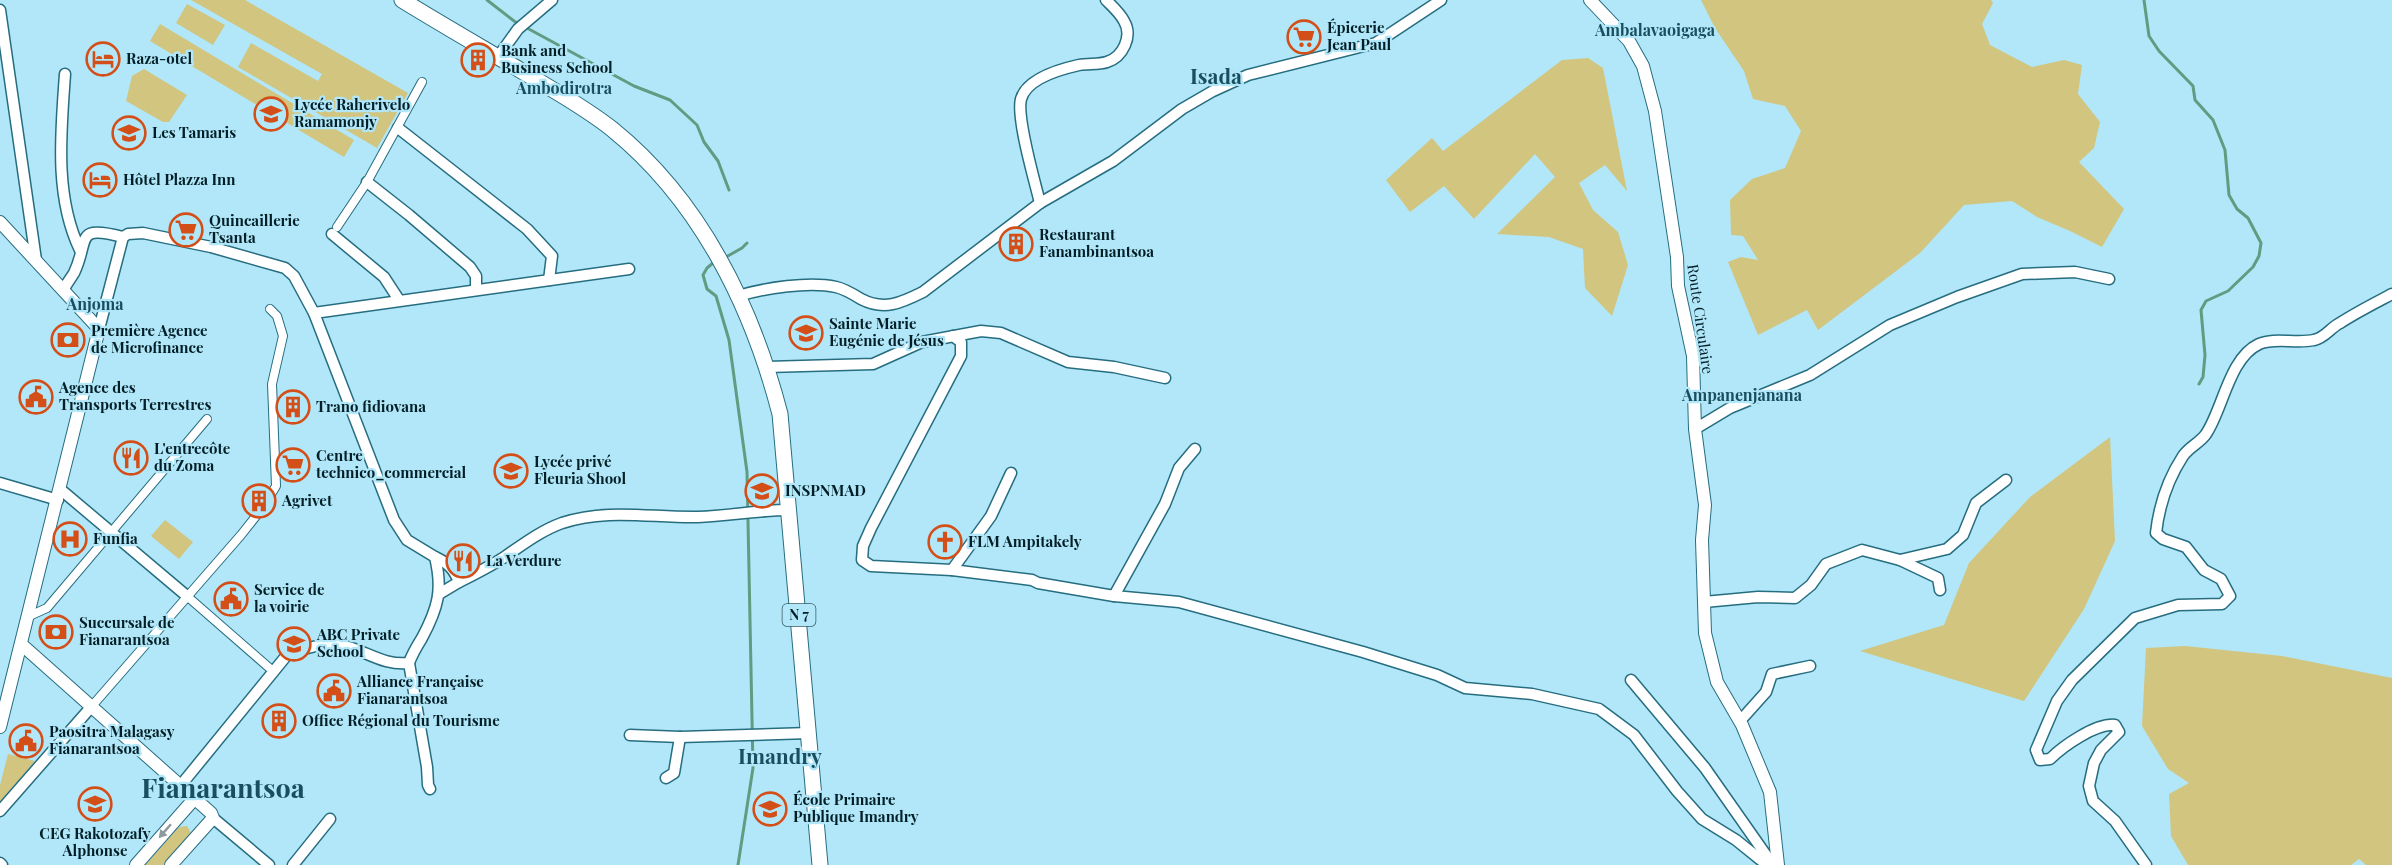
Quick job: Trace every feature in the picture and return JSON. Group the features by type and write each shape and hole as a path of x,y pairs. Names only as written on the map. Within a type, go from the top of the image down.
{"main road":[{"name":"N 7","path":"402,0 578,104 612,129 646,160 692,217 732,279 767,367 780,414 820,865"}],"street":[{"path":"498,57 521,26 552,0"},
{"path":"1040,204 1024,134 1021,99 1029,86 1044,77 1078,65 1107,62 1120,53 1127,41 1126,22 1106,0"},
{"path":"738,296 767,288 825,285 837,287 864,301 885,306 902,303 923,292 1040,204 1113,161 1182,109 1213,91 1248,75 1376,44 1441,0"},
{"name":"Route Circulaire","path":"1590,0 1629,41 1643,66 1655,111 1677,257 1678,286 1692,356 1695,429 1705,506 1702,540 1705,633 1717,682 1740,721 1770,792 1778,865"},
{"path":"0,10 36,260"},
{"path":"65,74 61,132 62,176 72,233 80,250"},
{"path":"399,300 384,277 335,231 367,182 422,82"},
{"path":"398,128 527,229 552,256 549,280"},
{"path":"367,182 409,214 470,267 476,276 476,290"},
{"path":"0,222 99,329"},
{"path":"63,289 75,271 85,238 93,232 123,237 128,234 143,233 211,247 285,268 294,276 314,312 394,520 407,540 448,564 459,582"},
{"path":"0,727 123,237"},
{"path":"314,312 629,269"},
{"path":"1695,429 1730,408 1810,375 1890,325 1957,297 2022,274 2075,273 2109,279"},
{"path":"2146,865 2115,821 2093,801 2089,786 2094,763 2101,750 2119,732 2115,725 2105,725 2063,746 2050,759 2040,760 2036,750 2057,701 2072,680 2135,618 2178,605 2222,604 2230,596 2221,579 2204,570 2186,547 2163,539 2156,533 2162,498 2184,455 2206,435 2217,413 2225,388 2248,353 2259,344 2277,341 2311,341 2322,338 2338,324 2392,294"},
{"path":"0,811 241,535 264,506 276,486 272,384 283,336 279,322 270,309"},
{"path":"767,367 873,364 922,342 981,331 1001,333 1068,362 1114,367 1165,378"},
{"path":"953,336 961,342 961,356 871,528 863,546 862,560 872,566 952,570 1032,580 1114,596 1179,602 1437,675 1465,688 1532,694 1599,709 1634,735 1677,791 1702,819 1736,840 1767,865"},
{"path":"27,617 47,608 207,419"},
{"path":"1114,596 1165,504 1179,468 1195,449"},
{"path":"952,570 991,516 1011,473"},
{"path":"1900,560 1947,549 1963,535 1976,503 2006,480"},
{"path":"0,483 59,494 111,531 274,672"},
{"path":"439,594 487,568 537,534 573,520 622,513 698,517 748,511 789,510"},
{"path":"1704,602 1758,597 1795,598 1811,585 1826,564 1862,550 1875,551 1900,560 1938,578 1940,590"},
{"path":"430,789 410,663 434,615 439,594 435,557"},
{"path":"21,644 195,798 211,813 213,818 269,865"},
{"path":"180,785 287,655 306,647 322,644 344,646 394,664 410,663"},
{"path":"1740,721 1766,692 1772,674 1810,666"},
{"path":"1631,680 1705,768 1773,865"},
{"path":"630,735 680,737 809,733"},
{"path":"666,778 674,773 680,737"},
{"path":"136,865 195,798"},
{"path":"171,865 213,818"},
{"path":"293,865 330,819"}],"shaded area":[{"path":"191,0 245,0 408,93 377,148 238,67 251,43 318,81 322,74"},
{"path":"1701,0 1991,0 1993,3 1982,24 1990,45 2032,67 2064,60 2082,65 2078,94 2100,122 2094,148 2079,162 2124,209 2102,247 2037,217 2012,201 1964,205 1920,253 1818,330 1807,310 1758,335 1728,262 1741,257 1758,260 1743,236 1731,235 1730,200 1752,179 1785,168 1801,131 1785,106 1753,99 1744,71 1715,28"},
{"path":"187,4 225,25 213,45 176,23"},
{"path":"160,24 354,140 344,157 150,41"},
{"path":"1588,58 1603,68 1627,191 1605,165 1579,183 1593,210 1618,232 1628,265 1612,316 1585,288 1583,249 1549,237 1497,234 1555,177 1535,154 1474,219 1444,186 1410,212 1386,180 1432,138 1443,151 1562,60"},
{"path":"144,69 187,95 169,122 163,122 126,101 132,76"},
{"path":"2110,437 2115,541 2084,609 2024,701 1860,651 1944,625 1969,563 2030,497"},
{"path":"165,520 193,542 179,559 151,536"},
{"path":"2185,646 2282,656 2392,678 2392,865 2366,865 2359,859 2351,865 2188,865 2171,836 2169,794 2189,783 2168,769 2142,726 2146,648"},
{"path":"8,754 35,761 0,802 0,785"},
{"path":"187,826 191,833 189,837 163,865 145,865 179,827"}],"waterway":[{"path":"487,0 514,21 634,86 670,100 697,125 704,142 718,161 729,190"},
{"path":"2144,0 2149,36 2159,51 2193,86 2195,100 2213,120 2225,150 2229,195 2237,209 2248,218 2261,243 2259,256 2253,267 2228,291 2206,301 2201,310 2205,355 2203,377 2199,384"},
{"path":"726,257 747,243"},
{"path":"713,263 703,275 707,289 716,296 729,340 747,472 753,768 738,865"}],"place":[{"name":"Épicerie Jean Paul","path":"1304,37"},
{"name":"Raza-otel","path":"103,59"},
{"name":"Bank and Business School","path":"478,60"},
{"name":"Lycée Raherivelo Ramamonjy","path":"271,114"},
{"name":"Les Tamaris","path":"129,133"},
{"name":"Hôtel Plazza Inn","path":"100,180"},
{"name":"Quincaillerie Tsanta","path":"186,230"},
{"name":"Restaurant Fanambinantsoa","path":"1016,244"},
{"name":"Sainte Marie Eugénie de Jésus","path":"806,333"},
{"name":"Première Agence de Microfinance","path":"68,340"},
{"name":"Agence des Transports Terrestres","path":"36,397"},
{"name":"Trano fidiovana","path":"293,407"},
{"name":"L'entrecôte du Zoma","path":"131,458"},
{"name":"Centre technico_commercial","path":"293,465"},
{"name":"Lycée privé Fleuria Shool","path":"511,471"},
{"name":"INSPNMAD","path":"762,491"},
{"name":"Agrivet","path":"259,501"},
{"name":"Funfia","path":"70,539"},
{"name":"FLM Ampitakely","path":"945,542"},
{"name":"La Verdure","path":"463,561"},
{"name":"Service de la voirie","path":"231,599"},
{"name":"Succursale de Fianarantsoa","path":"56,632"},
{"name":"ABC Private School","path":"294,644"},
{"name":"Alliance Française Fianarantsoa","path":"334,691"},
{"name":"Office Régional du Tourisme","path":"279,721"},
{"name":"Paositra Malagasy Fianarantsoa","path":"26,741"},
{"name":"CEG Rakotozafy Alphonse","path":"95,804"},
{"name":"École Primaire Publique Imandry","path":"770,809"}],"district":[{"name":"Ambalavaoigaga","path":"1655,30"},
{"name":"Isada","path":"1216,77"},
{"name":"Ambodirotra","path":"564,88"},
{"name":"Anjoma","path":"95,304"},
{"name":"Ampanenjanana","path":"1742,395"},
{"name":"Imandry","path":"780,757"},
{"name":"Fianarantsoa","path":"223,789"}]}
